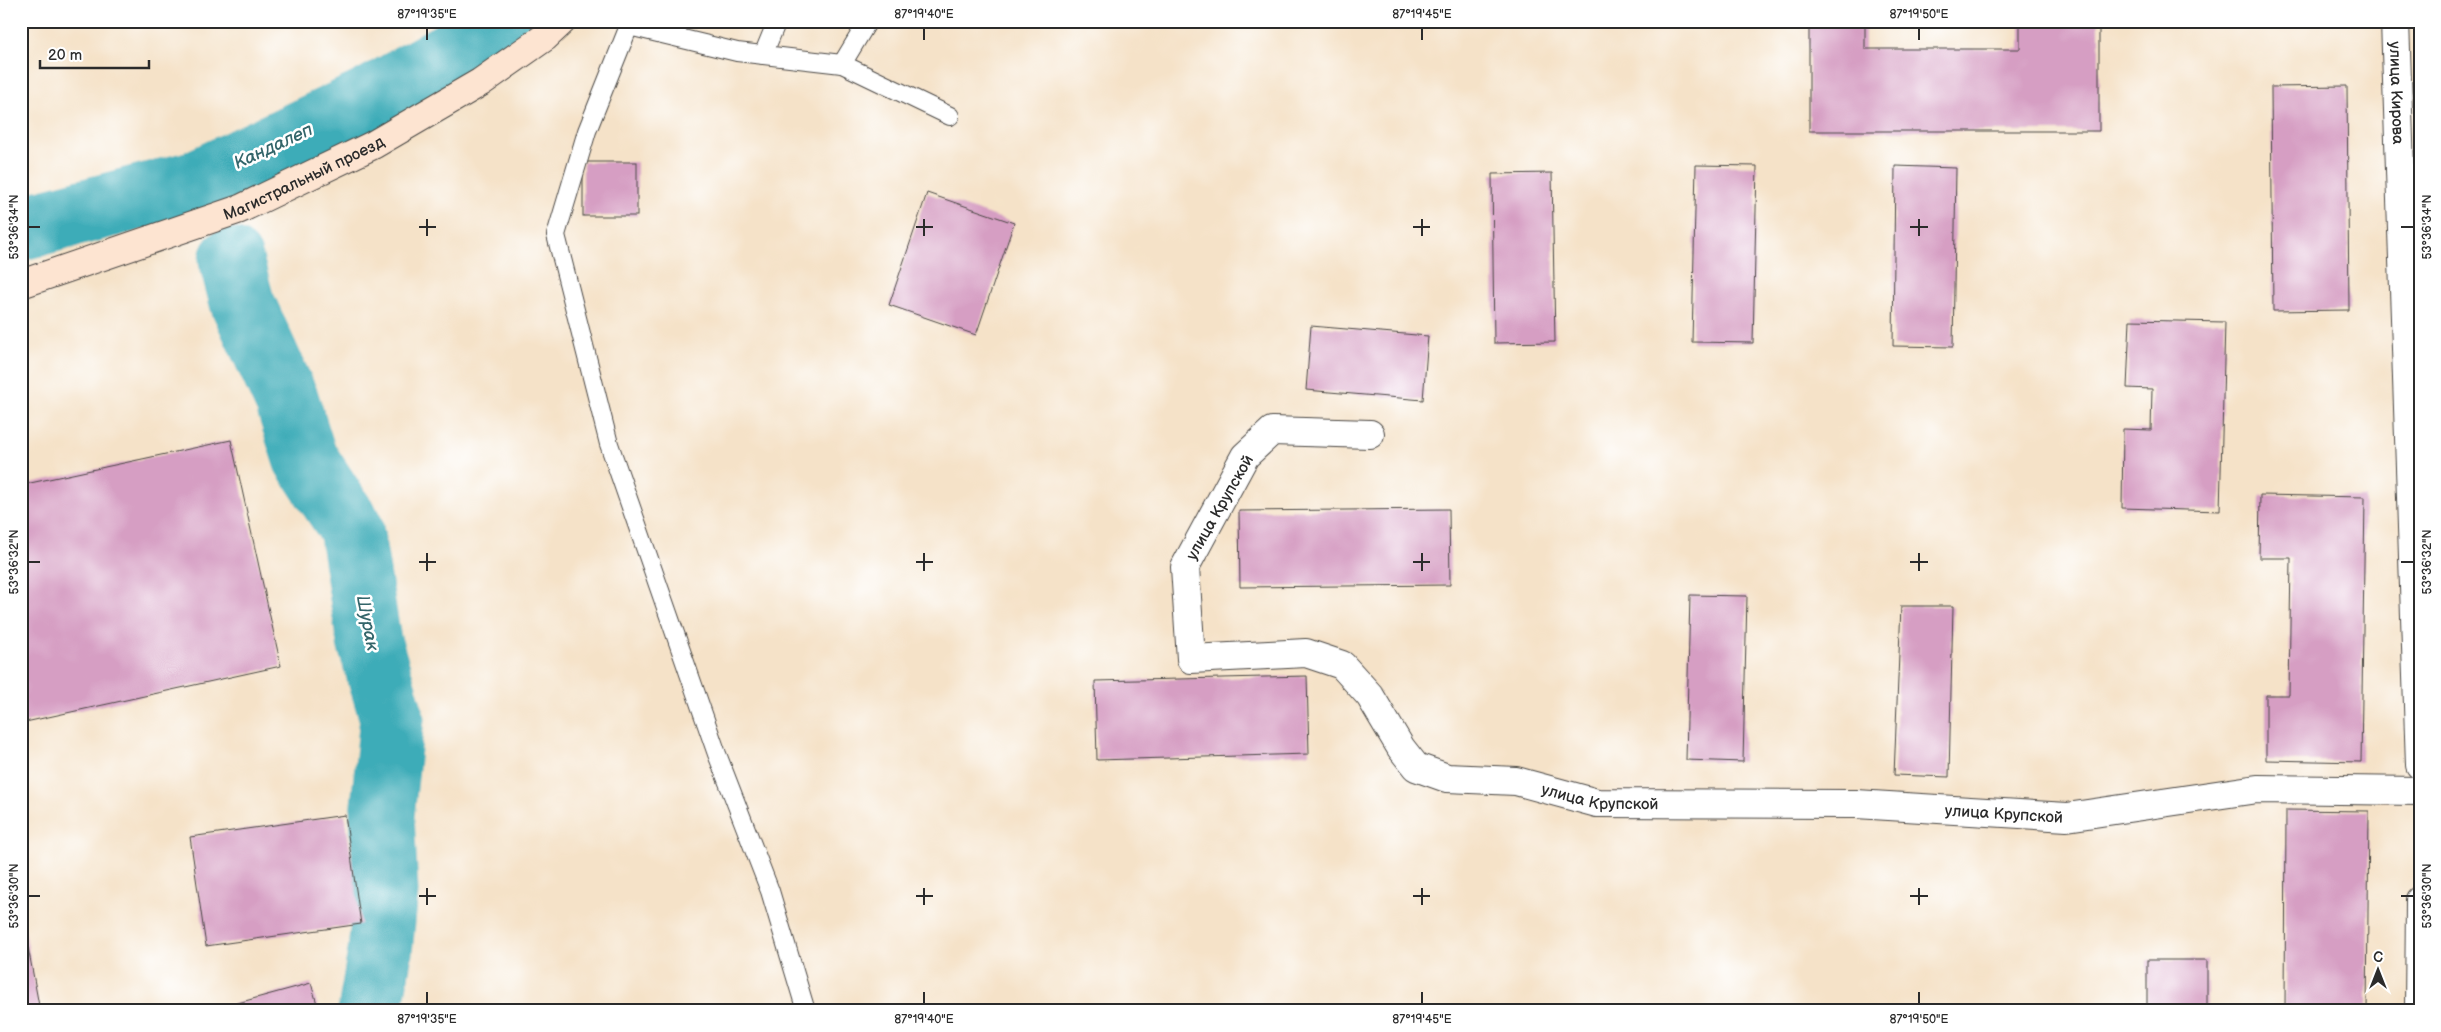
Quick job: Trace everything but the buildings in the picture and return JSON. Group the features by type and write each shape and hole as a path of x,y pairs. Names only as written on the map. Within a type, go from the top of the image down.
{"main road":[{"name":"Магистральный проезд","path":"21,284 240,209 372,145 481,82 545,37 562,21"}],"street":[{"name":"улица Кирова","path":"2395,21 2420,765"},
{"name":"улица Крупской","path":"1370,434 1272,431 1245,456 1185,567 1190,659 1306,653 1342,665 1370,696 1401,748 1416,767 1447,778 1516,781 1597,803 1856,804 2067,817 2257,789 2420,791"},
{"path":"2419,1011 2420,900"}],"lane":[{"path":"764,55 777,21"},
{"path":"842,64 868,21"},
{"path":"806,1011 770,890 717,754 609,444 556,235 587,131 627,24 737,52 842,64 950,116"}],"waterway":[{"name":"Кандалеп","path":"21,228 194,183 371,99 507,21"},
{"name":"Шурак","path":"231,260 242,302 287,401 305,458 351,528 369,641 392,718 382,816 386,891 380,952 370,1011"}]}
